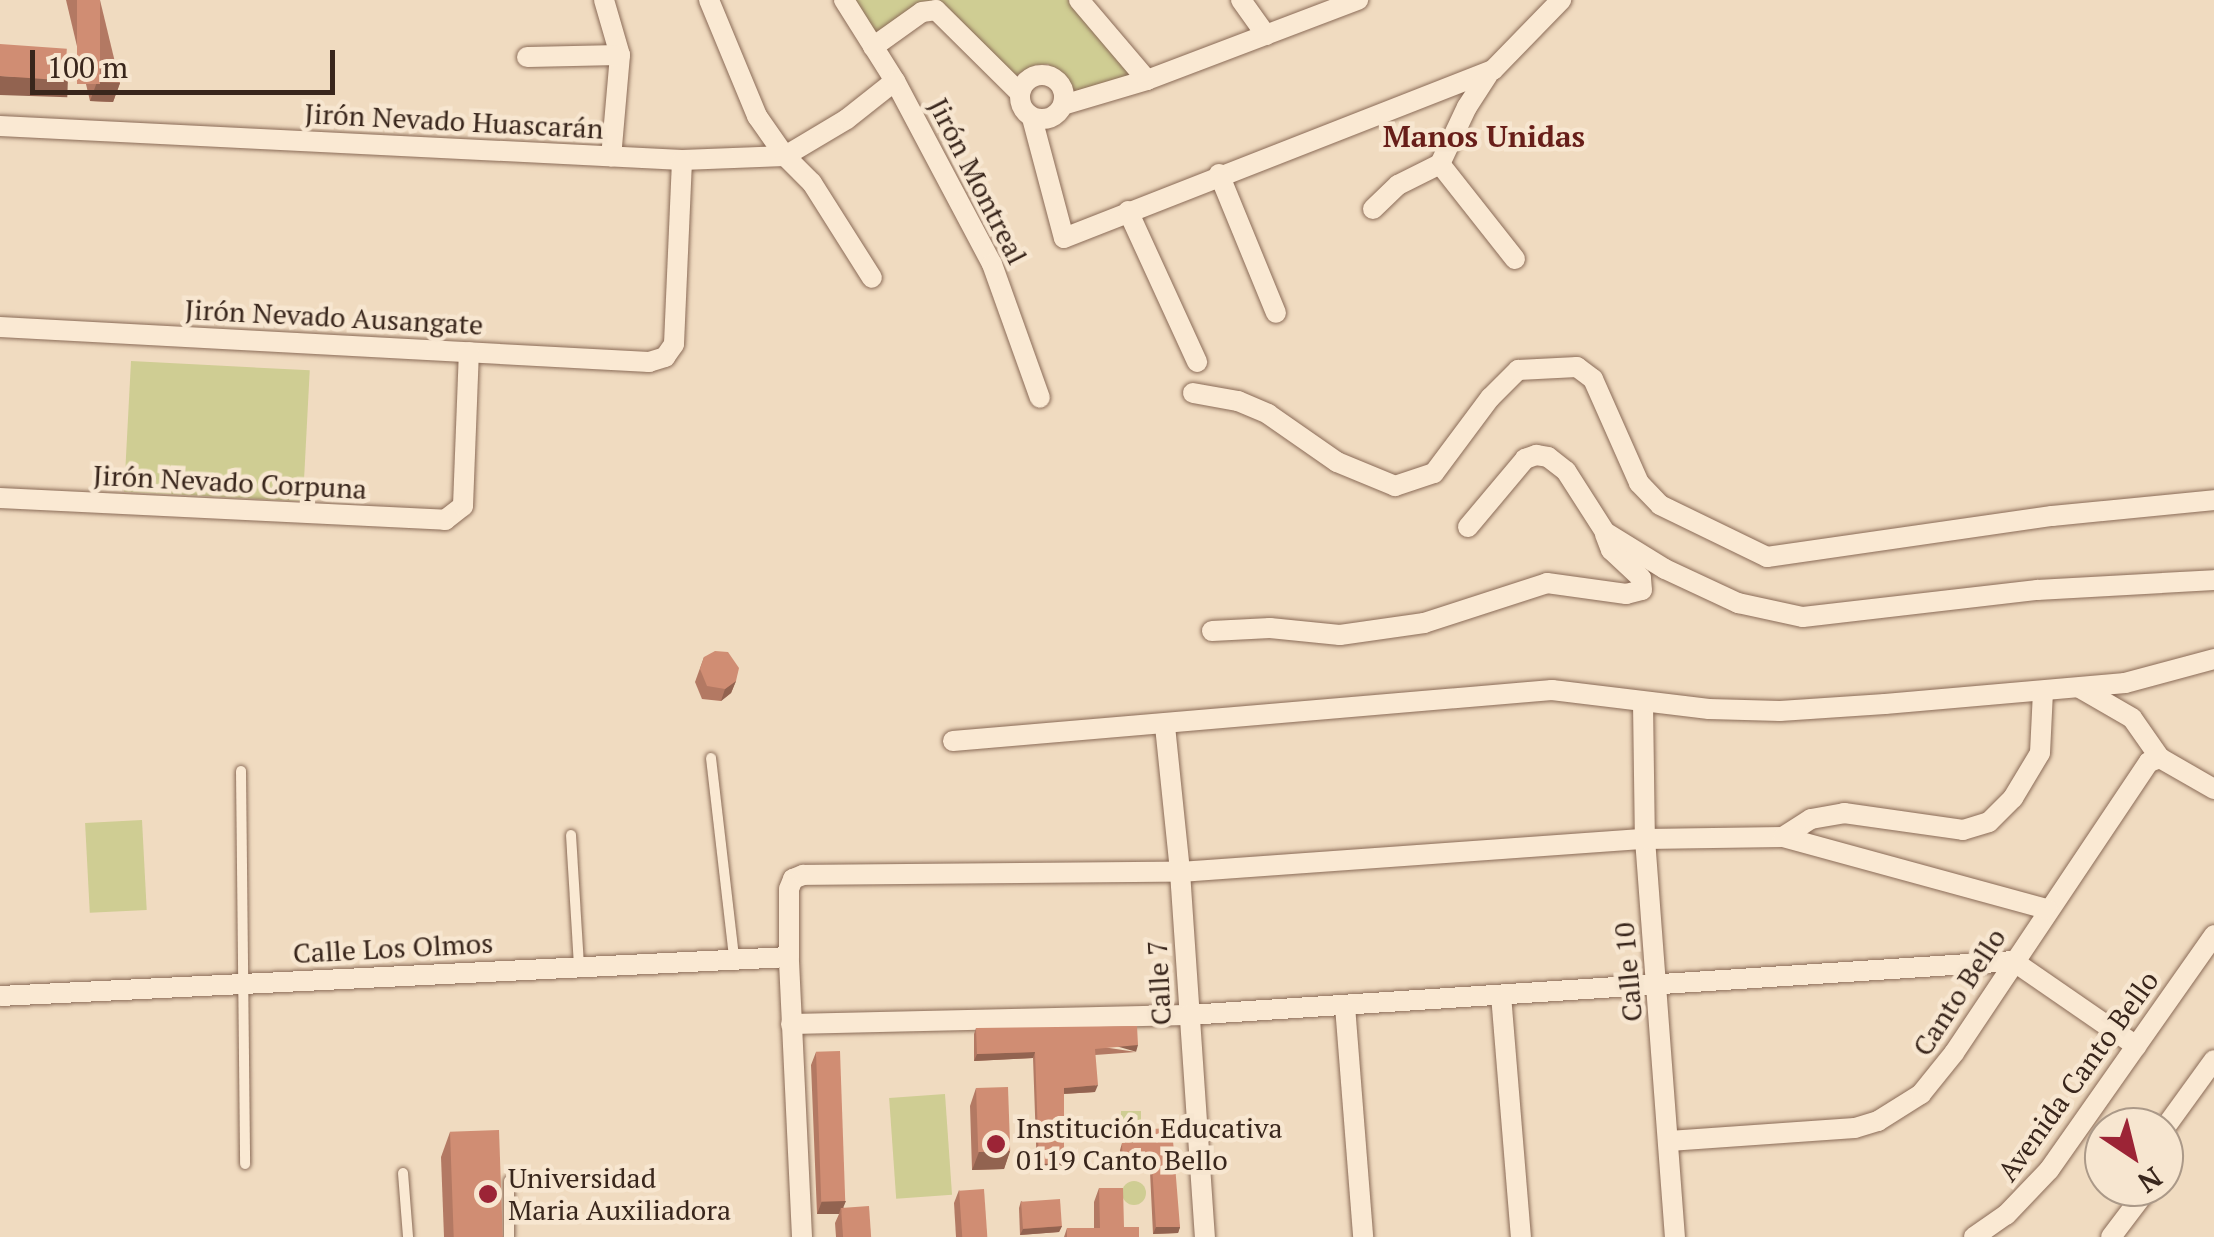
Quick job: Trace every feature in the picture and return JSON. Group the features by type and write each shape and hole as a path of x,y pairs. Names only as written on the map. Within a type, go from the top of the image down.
{"street":[{"path":"604,0 620,55 611,157"},
{"path":"709,0 756,116 785,156 812,182 872,278"},
{"name":"Jirón Montreal","path":"844,0 895,81 992,264 1040,398"},
{"path":"1079,0 1147,80"},
{"path":"1240,0 1266,35"},
{"path":"1032,118 1046,119 1063,106 1147,80 1266,35 1327,5 1358,0"},
{"path":"1372,209 1398,185 1440,164 1478,86 1561,0"},
{"path":"873,47 929,8 1020,93 1022,108 1032,118 1064,238 1492,70"},
{"path":"527,56 620,55"},
{"path":"1020,93 1031,77 1050,76 1064,91 1063,106"},
{"path":"785,156 847,118 895,81"},
{"name":"Jirón Nevado Huascarán","path":"0,126 682,160 785,156"},
{"name":"Jirón Nevado Ausangate","path":"0,327 650,362 665,357 674,344 682,160"},
{"path":"1440,164 1515,259"},
{"path":"1219,174 1276,313"},
{"path":"1128,211 1197,362"},
{"name":"Jirón Nevado Corpuna","path":"0,498 446,520 462,506 469,352"},
{"path":"1192,393 1238,401 1268,414 1337,462 1395,486 1434,473 1490,398 1518,370 1577,367 1594,379 1639,483 1660,505 1767,558 2052,516 2214,500"},
{"path":"1212,630 1270,628 1340,635 1424,623 1547,583 1626,594 1642,590 1641,578 1610,550 1604,532 1566,471 1548,457 1536,455 1525,459 1468,527"},
{"path":"1604,532 1665,570 1738,603 1803,616 2037,590 2214,580"},
{"path":"953,741 1165,726 1522,692 1602,694 1642,703 1780,711 2124,683 2214,659"},
{"path":"2080,688 2132,718 2160,758 2214,789"},
{"path":"1783,837 1811,818 1844,813 1963,830 1989,822 2013,798 2040,753 2043,692"},
{"name":"Calle 10","path":"1642,703 1645,839 1675,1237"},
{"name":"Calle 7","path":"1165,726 1180,872 1205,1237"},
{"name":"Canto Bello","path":"1669,1141 1855,1128 1878,1121 1921,1094 1939,1074 2149,762 2160,758"},
{"path":"802,1237 789,957 793,879 803,875 1180,872 1645,839 1783,837 2047,909"},
{"name":"Avenida Canto Bello","path":"1977,1236 2006,1214 2048,1170 2214,936"},
{"name":"Calle Los Olmos","path":"0,996 789,957"},
{"path":"791,1024 1188,1015 2013,961 2136,1046"},
{"path":"1501,995 1521,1237"},
{"path":"1346,1006 1364,1237"},
{"path":"2182,1107 2212,1068"},
{"path":"2111,1237 2134,1207"}],"lane":[{"path":"711,758 734,958"},
{"path":"241,771 244,1164"},
{"path":"571,835 580,966"},
{"path":"403,1173 408,1237"},
{"path":"508,1181 510,1237"}],"shaded area":[{"path":"852,0 1068,0 1133,75 1075,91 1048,64 1035,65 1013,77 937,4 875,38"},
{"path":"131,361 310,370 303,501 124,492"},
{"path":"142,820 147,910 90,913 85,823"},
{"path":"945,1094 952,1195 896,1199 889,1098"},
{"path":"1121,1111 1141,1111 1141,1140 1121,1140"},
{"path":"1134,1181 1146,1193 1134,1205 1122,1193"}],"building":[{"path":"77,0 100,0 100,84 77,84"},
{"path":"0,44 67,49 65,81 0,76"},
{"path":"715,651 728,652 739,668 736,681 725,689 707,686 700,669 704,657"},
{"path":"1137,1026 1138,1045 1095,1049 1098,1085 1064,1088 1064,1163 1039,1164 1035,1052 977,1054 976,1028"},
{"path":"840,1051 845,1201 821,1202 816,1052"},
{"path":"1008,1087 1010,1151 978,1152 976,1088"},
{"path":"1172,1128 1180,1227 1156,1227 1152,1166 1123,1167 1122,1143 1151,1142 1151,1129"},
{"path":"499,1130 503,1237 454,1237 450,1132"},
{"path":"1099,1188 1123,1188 1124,1227 1139,1227 1139,1237 1067,1237 1067,1228 1100,1228"},
{"path":"984,1189 987,1237 962,1237 959,1191"},
{"path":"1060,1199 1062,1226 1023,1229 1021,1202"},
{"path":"869,1206 871,1237 843,1237 841,1208"}],"place":[{"name":"Institución Educativa 0119 Canto Bello","path":"996,1144"},
{"name":"Universidad Maria Auxiliadora","path":"488,1194"}],"district":[{"name":"Manos Unidas","path":"1484,136"}]}
